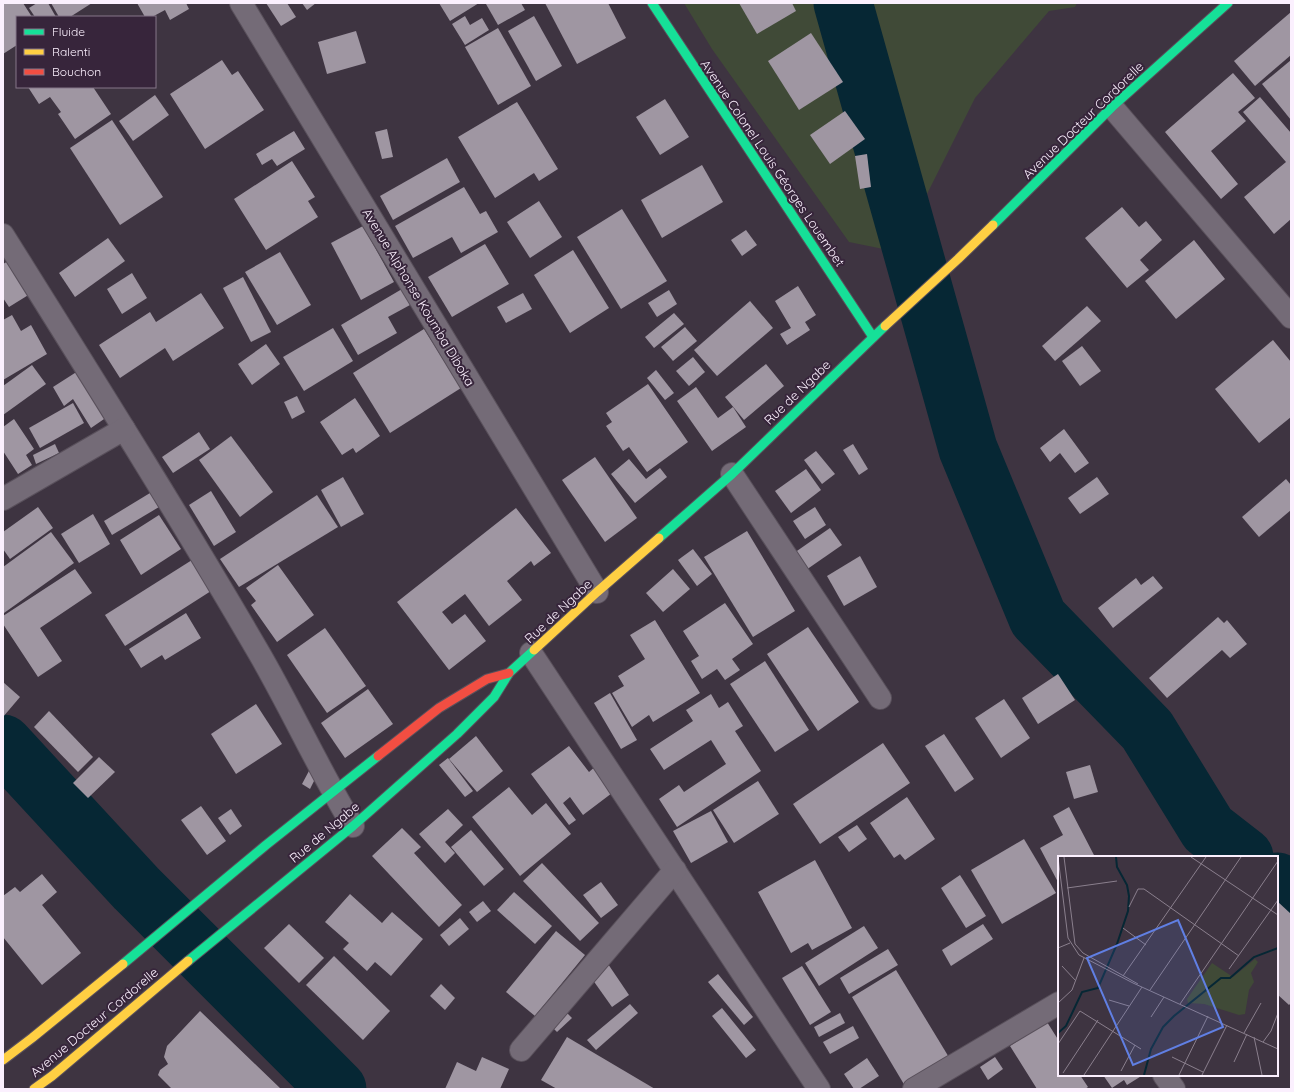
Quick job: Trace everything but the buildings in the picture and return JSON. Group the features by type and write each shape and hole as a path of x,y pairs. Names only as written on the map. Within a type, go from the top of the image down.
{"street":[{"name":"Avenue Alphonse Koumba Diboka","path":"241,3 597,592"},
{"name":"Avenue Colonel Louis Géorges Louembet","path":"652,3 873,337"},
{"name":"Avenue Docteur Cordorelle","path":"958,258 1112,107 1228,3"},
{"path":"1112,107 1291,317"},
{"path":"3,235 124,429 259,654 333,793 353,826"},
{"name":"Rue de Ngabe","path":"171,975 353,826 457,734 494,697 509,673 597,592 732,474 873,337 958,258"},
{"path":"3,499 124,429"},
{"path":"732,474 880,698"},
{"path":"531,653 819,1089"},
{"path":"3,1060 188,912 266,845 439,708 487,679 509,673"},
{"path":"521,1050 675,870"},
{"name":"Avenue Docteur Cordorelle","path":"34,1089 52,1076 171,975"},
{"path":"914,1089 1058,1004"},
{"path":"1165,1076 1174,1089"}],"green space":[{"path":"684,3 1077,3 1075,7 1049,11 975,98 898,252 849,242 712,49"}],"waterway":[{"path":"843,3 968,449 1038,618 1147,730 1208,829 1243,856"},
{"path":"3,744 136,888 337,1089"},
{"path":"1278,883 1291,893"}],"traffic: fast":[{"path":"652,3 873,337"},
{"path":"993,225 1112,107 1228,3"},
{"path":"659,538 732,474 885,326"},
{"path":"188,961 353,826 457,734 494,697 509,673 534,650"},
{"path":"123,964 266,845 378,756"}],"traffic: slow":[{"path":"885,326 993,225"},
{"path":"534,650 659,538"},
{"path":"34,1089 52,1076 188,961"},
{"path":"3,1060 123,964"}],"traffic: jam":[{"path":"378,756 439,708 487,679 509,673"}]}
